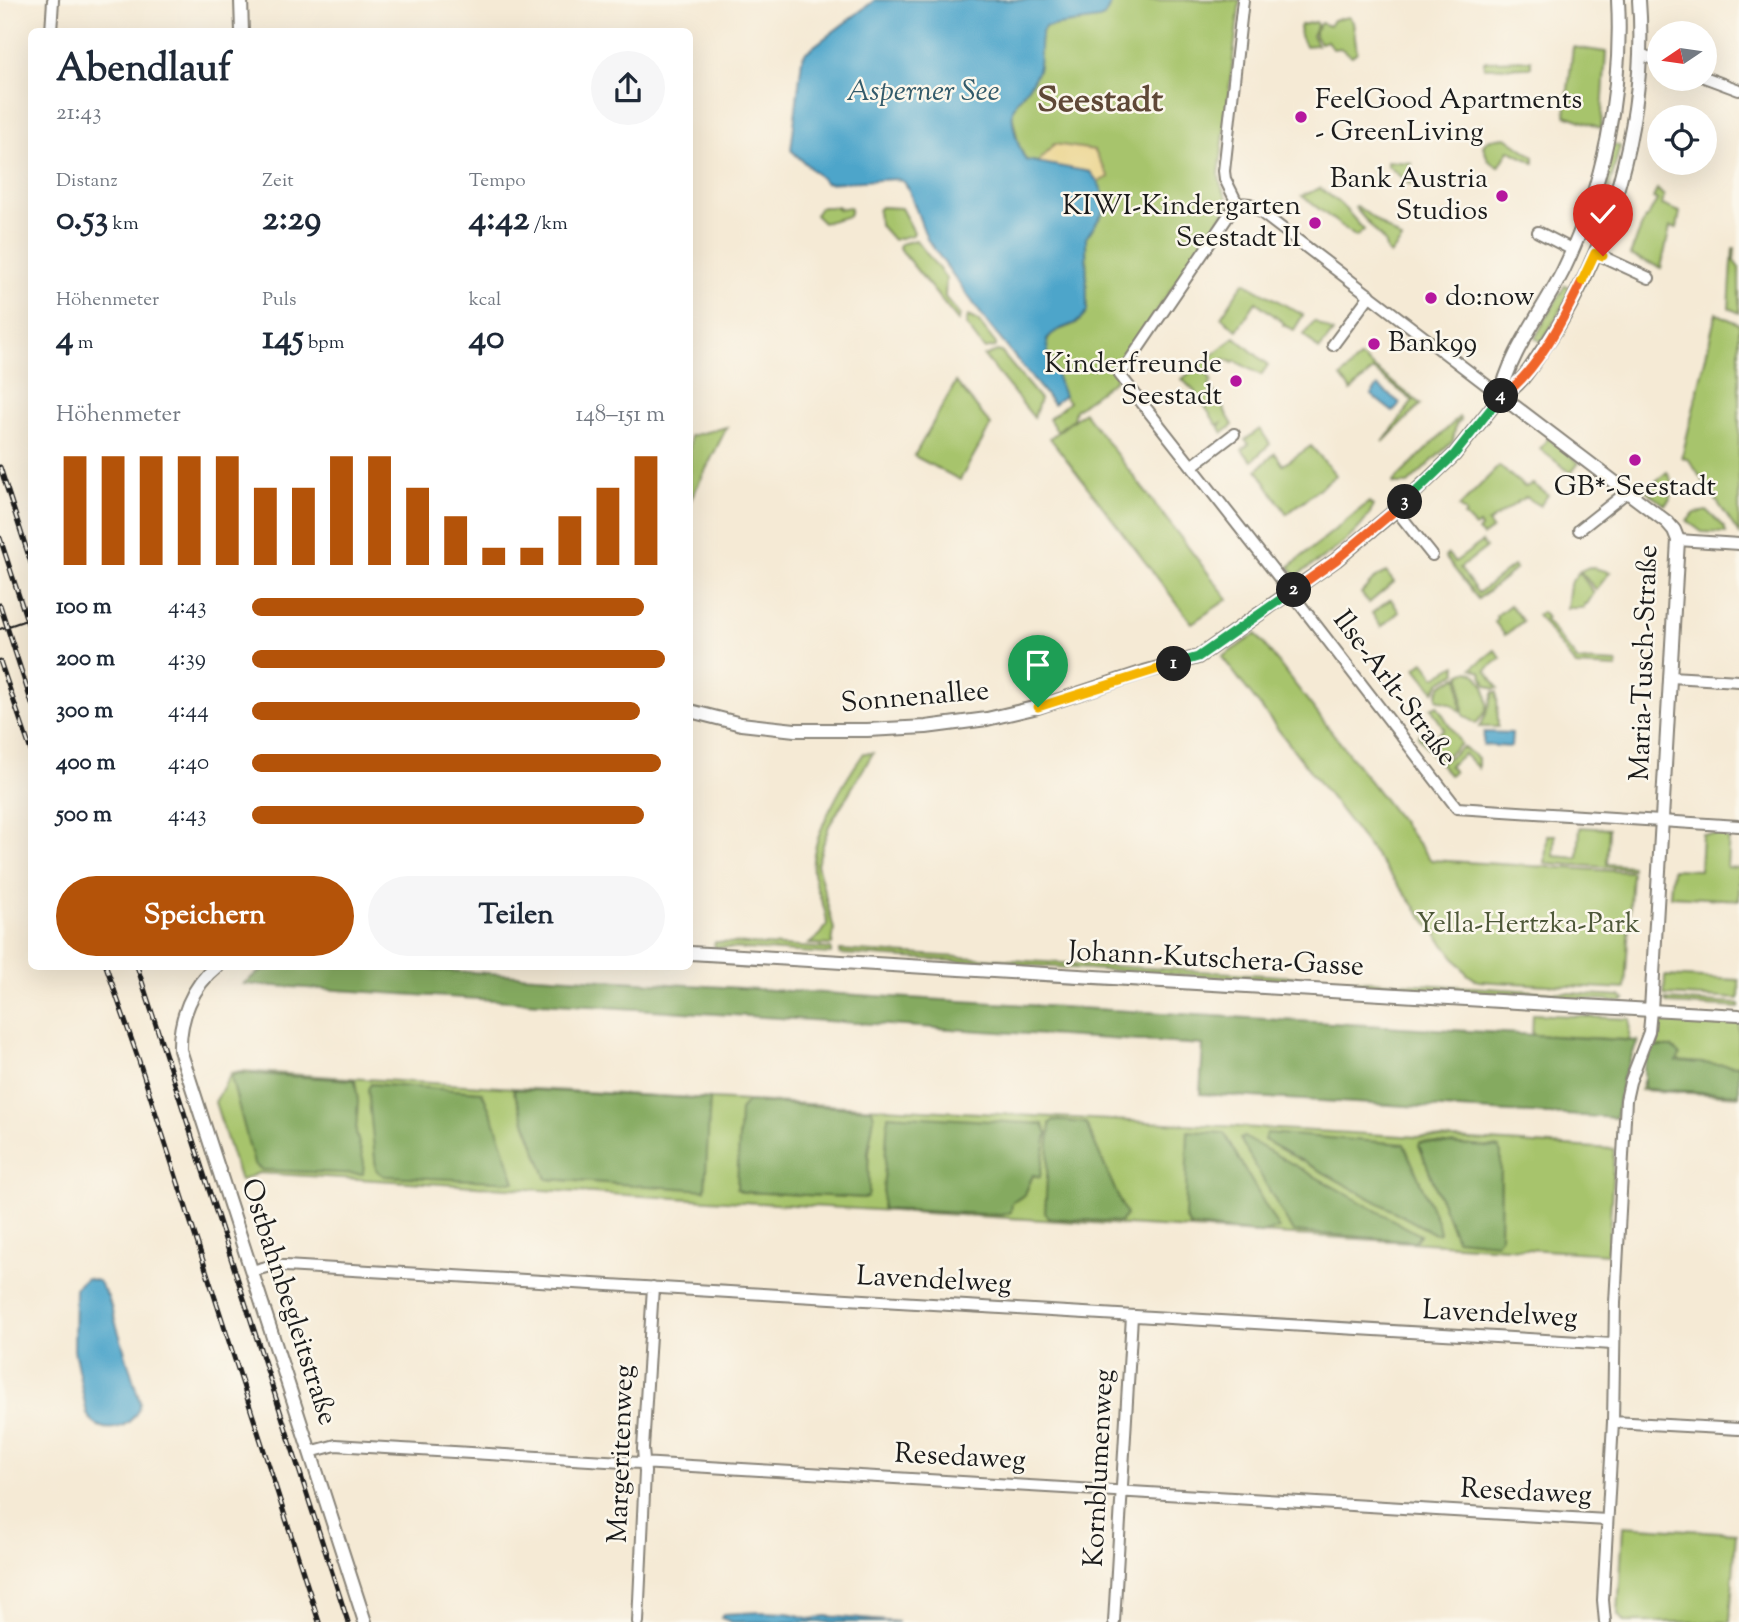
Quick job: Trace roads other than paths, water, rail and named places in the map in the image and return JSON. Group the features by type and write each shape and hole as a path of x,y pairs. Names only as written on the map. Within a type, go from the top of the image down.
{"street":[{"path":"51,28 53,0"},
{"path":"241,0 242,28"},
{"path":"1237,203 1224,180 1224,172 1243,0"},
{"name":"Sonnenallee","path":"1501,396 1507,370 1573,250 1594,191 1611,119 1618,52 1618,0"},
{"name":"Sonnenallee","path":"693,712 741,724 826,731 926,727 987,719 1064,700 1144,672 1198,657 1336,560 1396,510 1454,455 1501,396 1512,390 1524,377 1553,335 1595,253 1614,197 1635,100 1640,54 1639,0"},
{"path":"1640,54 1647,57"},
{"path":"1717,82 1739,90"},
{"name":"Maria-Tusch-Straße","path":"1237,203 1250,204 1671,526 1678,540 1651,1010"},
{"name":"Ilse-Arlt-Straße","path":"1237,203 1120,375 1457,808 1739,826"},
{"path":"1538,232 1573,250"},
{"path":"1595,253 1649,278"},
{"path":"1333,345 1370,295"},
{"path":"1192,466 1234,434"},
{"path":"1579,530 1627,492"},
{"path":"1396,510 1432,555"},
{"path":"1678,540 1739,544"},
{"path":"1671,677 1739,681"},
{"name":"Johann-Kutschera-Gasse","path":"693,953 1739,1015"},
{"name":"Ostbahnbegleitstraße","path":"212,970 191,997 180,1033 180,1050 365,1622"},
{"path":"1605,1622 1603,1600 1613,1422 1613,1344 1627,1092 1644,1049 1651,1010"},
{"name":"Lavendelweg","path":"252,1271 285,1266 1613,1344"},
{"name":"Margeritenweg","path":"638,1622 653,1287"},
{"name":"Kornblumenweg","path":"1114,1622 1132,1316"},
{"path":"1613,1422 1739,1429"},
{"name":"Resedaweg","path":"310,1452 336,1445 1607,1520"}],"water":[{"name":"Asperner See","path":"875,0 1113,0 1104,17 1099,19 1045,27 1041,37 1038,70 1013,112 1020,149 1026,160 1090,172 1107,202 1086,238 1087,311 1078,321 1047,339 1048,353 1064,396 1053,404 989,325 927,239 904,182 897,179 826,183 791,150 802,59 805,53"},
{"path":"1378,386 1400,403 1393,412 1371,395"},
{"path":"1484,732 1512,733 1511,747 1483,745"},
{"path":"86,1278 98,1281 108,1297 140,1402 132,1419 117,1428 100,1427 87,1414 74,1350 75,1288"},
{"path":"788,1613 812,1619 825,1616 898,1622 732,1622 721,1618 723,1614"}],"tram line":[{"path":"0,629 28,619"}],"railway":[{"path":"0,467 28,554"},
{"path":"0,538 28,624"},
{"path":"0,605 28,692"},
{"path":"0,661 28,742"},
{"path":"107,970 319,1622"},
{"path":"138,970 348,1622"}],"place":[{"name":"FeelGood Apartments - GreenLiving","path":"1301,117"},
{"name":"Bank Austria Studios","path":"1502,196"},
{"name":"KIWI-Kindergarten Seestadt II","path":"1315,223"},
{"name":"do:now","path":"1431,298"},
{"name":"Bank99","path":"1374,344"},
{"name":"Kinderfreunde Seestadt","path":"1236,381"},
{"name":"GB*-Seestadt","path":"1635,460"}],"district":[{"name":"Seestadt","path":"1100,102"}],"park label":[{"name":"Yella-Hertzka-Park","path":"1528,925"}]}
